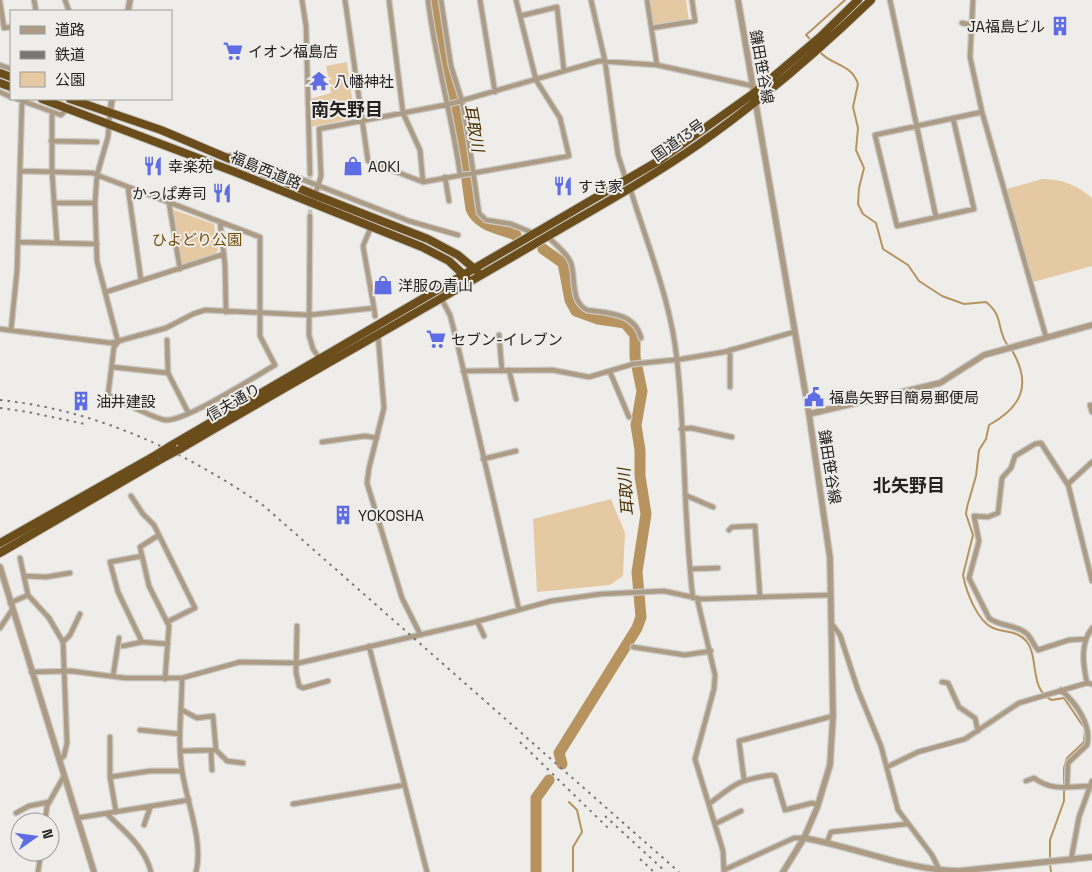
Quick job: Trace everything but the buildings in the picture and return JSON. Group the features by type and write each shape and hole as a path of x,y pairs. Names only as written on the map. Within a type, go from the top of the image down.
{"highway":[{"name":"国道13号","path":"481,276 630,188 701,143 754,93 820,37 858,0"},
{"name":"国道13号","path":"474,267 660,160 830,40 871,0"},
{"name":"福島西道路","path":"45,100 422,247 449,261 471,282"},
{"name":"福島西道路","path":"73,100 161,130 315,195 436,243 474,267 481,276"},
{"name":"信夫通り","path":"0,553 160,456 172,445 379,326 474,267"},
{"name":"信夫通り","path":"0,543 160,456 180,449 481,276"}],"street":[{"path":"67,0 68,9"},
{"path":"302,0 306,26 310,174"},
{"path":"345,0 368,161 423,182 569,156 560,118 536,80 516,0"},
{"path":"389,0 403,113 420,150 423,182"},
{"path":"428,0 438,64 449,105 462,174"},
{"path":"441,0 477,208 482,217 491,222 520,227 533,233"},
{"path":"480,0 495,92"},
{"path":"592,0 605,61 618,155 626,181"},
{"path":"647,0 657,65"},
{"path":"652,28 695,21 692,0"},
{"name":"鎌田笹谷線","path":"738,0 828,536 832,716 830,765 818,805 804,838 783,872"},
{"path":"890,0 936,217"},
{"path":"973,0 970,57 982,112 1046,337"},
{"path":"0,2 2,28"},
{"path":"520,16 558,7 564,71"},
{"path":"962,23 972,25"},
{"path":"315,195 321,176 319,129 449,105 564,71 605,61 657,65 754,93"},
{"path":"11,330 15,303 18,242 20,172 19,100 61,115 68,108"},
{"path":"112,100 109,124 97,175 95,203 97,261 118,342"},
{"path":"52,112 52,172 57,242"},
{"path":"953,118 974,209 897,226 876,135 916,126 953,118 982,112"},
{"path":"52,141 98,142"},
{"path":"222,156 240,155 319,184 409,221 458,235"},
{"path":"20,172 93,173 260,237 260,336 275,366 188,412 164,420 108,395 114,347 118,342"},
{"path":"445,177 449,201"},
{"path":"128,188 142,280"},
{"path":"630,188 667,307 677,360 690,569 695,598 711,651 715,675 714,689 695,759 723,851 724,871 794,838 827,842 867,855 940,871 1092,857"},
{"path":"54,203 95,203"},
{"path":"169,203 180,268"},
{"path":"310,216 310,339 324,367"},
{"path":"404,230 409,221"},
{"path":"220,222 224,254 226,312"},
{"path":"371,227 363,246 375,316"},
{"path":"548,237 571,262 577,298 581,306 587,310 629,319 637,328 641,338"},
{"path":"18,242 97,244"},
{"path":"106,292 224,254"},
{"path":"442,300 450,315 464,371 519,610"},
{"path":"0,329 111,343 166,328 197,312 309,315 374,308"},
{"path":"809,414 940,383 977,359 1009,347 1092,325"},
{"path":"464,371 552,370 589,377 633,364 677,360 730,350 794,332"},
{"path":"499,334 502,371"},
{"path":"378,335 384,408 369,468 368,490 402,598 420,634"},
{"path":"168,340 168,373 188,412"},
{"path":"730,350 730,387"},
{"path":"112,367 168,373"},
{"path":"509,370 516,399"},
{"path":"610,372 629,417"},
{"path":"1090,405 1092,412"},
{"path":"681,429 690,428 732,437"},
{"path":"322,442 365,436 377,438"},
{"path":"1085,639 1069,640 1038,650 1031,638 1023,630 994,622 989,618 969,578 979,541 974,516 988,517 998,513 1002,478 1010,468 1015,456 1035,444 1042,443 1068,486 1092,581"},
{"path":"483,459 516,451"},
{"path":"1068,486 1092,462"},
{"path":"685,495 713,507"},
{"path":"131,496 159,535 195,608 167,622"},
{"path":"729,530 732,527 755,526 760,597"},
{"path":"159,535 140,547 149,586 169,626 165,679"},
{"path":"142,556 110,562 118,592 142,642"},
{"path":"20,558 28,596 49,618 63,642 66,743 64,756 59,760"},
{"path":"0,567 94,872"},
{"path":"690,569 718,568"},
{"path":"25,576 46,577 70,573"},
{"path":"31,672 65,671 126,678 165,679 182,678 240,662 296,663 459,626 551,601 601,594 664,591 695,598 830,595"},
{"path":"10,603 28,596"},
{"path":"0,628 12,610"},
{"path":"63,642 70,635 80,614"},
{"path":"476,621 484,636"},
{"path":"831,623 840,635 887,767 898,810 932,855 940,871"},
{"path":"297,626 296,663 299,686 303,688 328,681"},
{"path":"887,767 918,752 965,738 1019,703 1049,693 1089,684 1083,656 1085,639 1092,628"},
{"path":"112,676 119,638"},
{"path":"123,646 142,642 168,644"},
{"path":"369,646 427,872"},
{"path":"633,647 685,655 711,651"},
{"path":"182,678 180,751 197,855 196,872"},
{"path":"942,682 948,683 959,707 975,718 978,731"},
{"path":"1061,690 1069,697 1088,729 1087,745 1068,763 1065,787"},
{"path":"182,710 198,718 213,716 214,751 212,770"},
{"path":"744,779 739,741 832,716"},
{"path":"140,730 180,734"},
{"path":"110,737 110,777 116,812"},
{"path":"180,751 214,751 227,761 243,763"},
{"path":"110,777 182,770"},
{"path":"709,804 732,784 744,779 772,775 775,776 785,810 812,804 818,805"},
{"path":"47,812 49,802 64,776"},
{"path":"1026,781 1034,778 1042,785 1065,787 1091,784 1079,817 1071,860"},
{"path":"293,804 404,785"},
{"path":"77,818 150,808 189,800"},
{"path":"18,812 29,806 49,802"},
{"path":"144,825 150,808"},
{"path":"715,824 741,811"},
{"path":"107,814 140,847 151,872"},
{"path":"827,842 831,832 907,824"}],"green space":[{"path":"648,0 686,0 689,21 653,26"},
{"path":"347,62 355,118 311,127 310,99 331,93 326,66"},
{"path":"1042,179 1056,180 1069,184 1092,198 1092,266 1033,282 1007,189"},
{"name":"ひよどり公園","path":"171,209 214,224 218,250 215,255 180,266"},
{"path":"611,499 625,533 623,576 610,585 537,592 533,519"}],"waterway":[{"name":"耳取川","path":"434,0 440,49 459,123 471,209 474,215 484,223 516,235"},
{"path":"811,40 806,35 845,0"},
{"path":"820,52 851,72 858,84 853,107 858,128 856,150 864,168 859,188 858,204 863,214 876,223 883,249 908,265 919,281 942,296 964,304 986,302 995,311 1004,339 1019,364 1022,385 1016,403 1009,411 989,425 986,439 979,450 976,476 966,514 973,535 963,575 970,597 982,619 993,628 1020,635 1027,642 1031,648 1040,689 1052,700 1064,698 1085,729 1084,742 1067,758 1064,768 1064,801 1050,840 1050,859"},
{"name":"耳取川","path":"543,249 563,263 570,300 576,311 598,319 625,323 635,335 635,357 642,391 636,425 640,450 640,476 646,514 637,572 641,617 637,628 559,753 562,764"},
{"name":"耳取川","path":"536,872 536,798 549,780"},
{"path":"569,802 577,810 582,832 573,847 573,872"},
{"path":"1050,864 1051,872"}],"tunnel":[{"path":"310,174 310,195"},
{"path":"310,203 310,216"}],"railway":[{"path":"0,400 36,405 71,413 105,423 138,436 203,468 264,506 679,872"},
{"path":"0,408 85,424"},
{"path":"520,742 608,828"},
{"path":"605,816 666,872"},
{"path":"640,859 654,872"}],"place":[{"name":"JA福島ビル","path":"1060,26"},
{"name":"イオン福島店","path":"233,51"},
{"name":"八幡神社","path":"319,81"},
{"name":"幸楽苑","path":"153,166"},
{"name":"AOKI","path":"353,166"},
{"name":"すき家","path":"563,186"},
{"name":"かっぱ寿司","path":"222,193"},
{"name":"洋服の青山","path":"383,285"},
{"name":"セブン-イレブン","path":"436,339"},
{"name":"福島矢野目簡易郵便局","path":"814,397"},
{"name":"油井建設","path":"81,401"},
{"name":"YOKOSHA","path":"343,515"}],"district":[{"name":"南矢野目","path":"347,109"},
{"name":"北矢野目","path":"909,485"}]}
